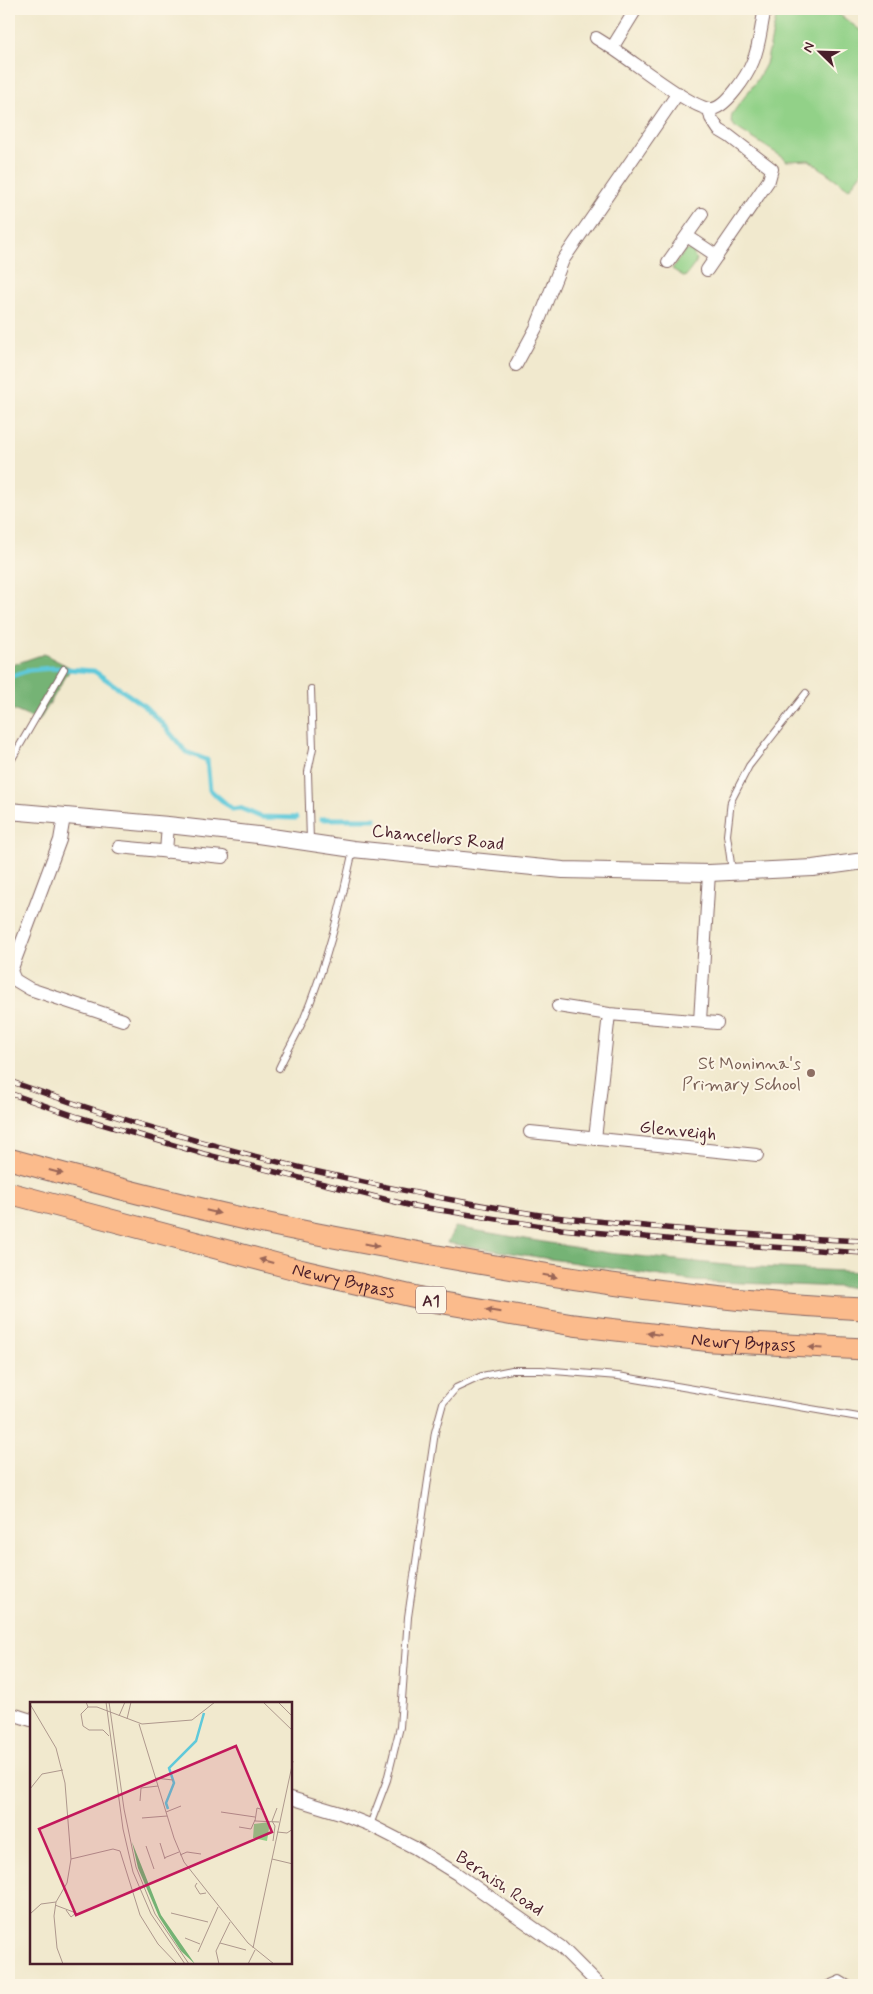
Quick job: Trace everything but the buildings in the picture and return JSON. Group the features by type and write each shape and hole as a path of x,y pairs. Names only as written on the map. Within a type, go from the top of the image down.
{"highway":[{"path":"9,1159 130,1192 252,1221 399,1250 556,1277 676,1294 816,1307 864,1309"},
{"name":"Newry Bypass","path":"9,1193 303,1271 438,1302 573,1325 703,1340 864,1349"}],"street":[{"path":"612,48 636,9"},
{"path":"596,38 689,100 709,109 718,108 726,102 739,85 753,61 765,9"},
{"path":"516,364 536,328 563,260 678,93"},
{"path":"707,270 769,180 772,169 719,130 711,118 709,109"},
{"path":"668,262 702,214"},
{"path":"687,236 717,256"},
{"name":"Chancellors Road","path":"9,811 168,826 353,849 563,870 709,873 813,868 864,861"},
{"path":"64,817 60,840 11,970 15,980 30,989 123,1020"},
{"path":"166,852 168,826"},
{"path":"119,847 223,856"},
{"path":"700,1021 709,873"},
{"path":"558,1006 609,1014 717,1023"},
{"path":"595,1139 609,1014"},
{"name":"Glenveigh","path":"530,1132 757,1155"},
{"path":"9,1713 30,1720"},
{"name":"Bernish Road","path":"292,1798 325,1808 370,1825 423,1853 517,1915 561,1947 599,1985"}],"lane":[{"path":"9,764 64,669"},
{"path":"310,843 308,772 314,748 311,689"},
{"path":"732,872 727,835 731,801 749,766 806,693"},
{"path":"278,1068 301,1025 315,990 337,920 353,849"},
{"path":"370,1825 387,1780 400,1727 408,1617 435,1432 443,1403 456,1388 482,1376 512,1370 541,1370 618,1376 864,1418"},
{"path":"826,1985 840,1979 850,1985"}],"green space":[{"path":"778,9 832,9 864,33 864,169 849,189 809,160 786,161 735,127 731,121 732,114 757,80 766,64"},
{"path":"685,251 696,251 693,255 697,259 685,277 672,269"},
{"path":"44,654 71,668 39,721 9,708 9,666"},
{"path":"455,1227 608,1253 736,1266 864,1272 864,1288 693,1281 447,1243"}],"waterway":[{"path":"9,677 29,670 52,668 94,671 143,705 161,722 186,752 207,760 210,790 232,809 240,808 261,817 296,818"},
{"path":"322,819 375,819"}],"railway":[{"path":"9,1081 139,1124 205,1143 338,1176 473,1204 549,1216 646,1226 739,1234 864,1241"},
{"path":"9,1093 78,1117 204,1154 408,1205 561,1229 708,1243 864,1253"}],"place":[{"name":"St Moninna's Primary School","path":"811,1073"}]}
